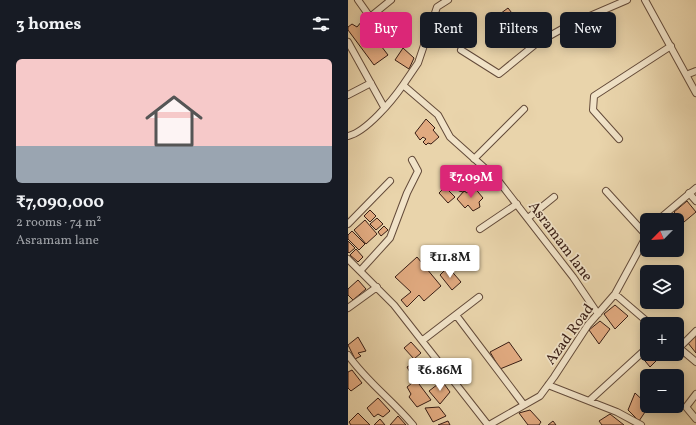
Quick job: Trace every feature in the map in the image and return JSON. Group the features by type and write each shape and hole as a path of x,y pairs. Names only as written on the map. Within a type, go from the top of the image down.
{"street":[{"path":"358,0 370,17 390,0"},
{"path":"348,136 359,132 384,107 391,103 418,63 437,7 448,0"},
{"path":"461,50 498,74 537,43 569,25 627,0"},
{"path":"645,0 696,93"},
{"path":"348,42 384,107"},
{"path":"619,138 593,110 594,96 671,46"},
{"path":"686,75 696,71"},
{"path":"348,95 371,83"},
{"name":"Asramam lane","path":"403,85 438,115 450,137 497,179 528,218 598,314"},
{"path":"474,159 524,109"},
{"path":"360,271 390,238 406,193 418,171 412,160"},
{"path":"348,224 390,181"},
{"path":"666,213 696,188"},
{"path":"606,191 640,228"},
{"path":"689,193 696,201"},
{"path":"528,218 554,197"},
{"path":"480,229 517,204"},
{"name":"Azad Road","path":"489,425 540,396 588,325 615,294 640,249"},
{"path":"348,259 394,305 489,425"},
{"path":"348,308 377,287"},
{"path":"615,294 642,317"},
{"path":"423,340 479,297"},
{"path":"456,315 524,405"},
{"path":"684,341 696,330"},
{"path":"684,352 696,362"},
{"path":"348,355 358,369 400,409 413,425"},
{"path":"590,401 640,355"},
{"path":"548,385 590,401 644,425"},
{"path":"696,394 686,407 696,418"}],"building":[{"path":"508,8 511,12 503,12"},
{"path":"360,23 360,46 348,30 348,27 352,24 357,27"},
{"path":"361,48 383,48 388,55 374,65"},
{"path":"403,48 414,58 409,69 395,60"},
{"path":"426,119 435,128 433,130 439,137 431,144 428,143 426,145 423,142 426,139 423,137 420,140 415,133"},
{"path":"471,172 477,179 470,183 470,189 463,192 455,188"},
{"path":"445,187 455,197 448,203 439,193"},
{"path":"474,187 483,198 479,202 480,207 473,211 468,205 465,208 457,199 464,191 467,193"},
{"path":"687,201 696,212 684,222 684,213 674,212"},
{"path":"370,210 376,216 370,222 364,216"},
{"path":"377,218 383,224 376,230 370,224"},
{"path":"365,220 377,234 366,244 354,230"},
{"path":"384,226 388,230 381,236 378,232"},
{"path":"352,231 365,244 359,250 348,239 348,235"},
{"path":"348,241 355,248 349,253 348,252"},
{"path":"356,249 363,257 358,262 350,255"},
{"path":"417,257 441,286 424,301 419,295 407,307 401,300 411,292 395,277"},
{"path":"448,267 461,282 452,290 440,275"},
{"path":"358,280 366,289 353,300 348,295 348,289"},
{"path":"615,305 628,316 615,329 604,314"},
{"path":"600,321 610,329 599,344 589,330"},
{"path":"696,336 696,353 688,343"},
{"path":"358,337 366,351 358,353 361,356 355,359 348,345"},
{"path":"411,342 421,353 414,359 404,348"},
{"path":"509,342 522,360 500,369 490,352"},
{"path":"420,360 426,368 413,378 407,367"},
{"path":"645,361 656,361 650,367"},
{"path":"352,370 362,383 351,391 348,388 348,372"},
{"path":"416,380 431,400 417,407 409,397 411,394 407,387"},
{"path":"442,381 450,392 440,404 429,391"},
{"path":"635,393 640,398 640,413 644,413 639,421 628,410"},
{"path":"378,398 390,411 383,417 378,414 374,417 367,408"},
{"path":"439,407 446,416 433,422 425,408"},
{"path":"530,410 541,422 539,425 528,425 519,413"},
{"path":"358,413 370,425 351,425 349,422"},
{"path":"610,414 624,425 602,425 599,421"},
{"path":"398,416 406,425 390,425"},
{"path":"380,419 385,425 374,425"},
{"path":"448,421 450,425 438,425"},
{"path":"553,421 556,425 548,425"}]}
